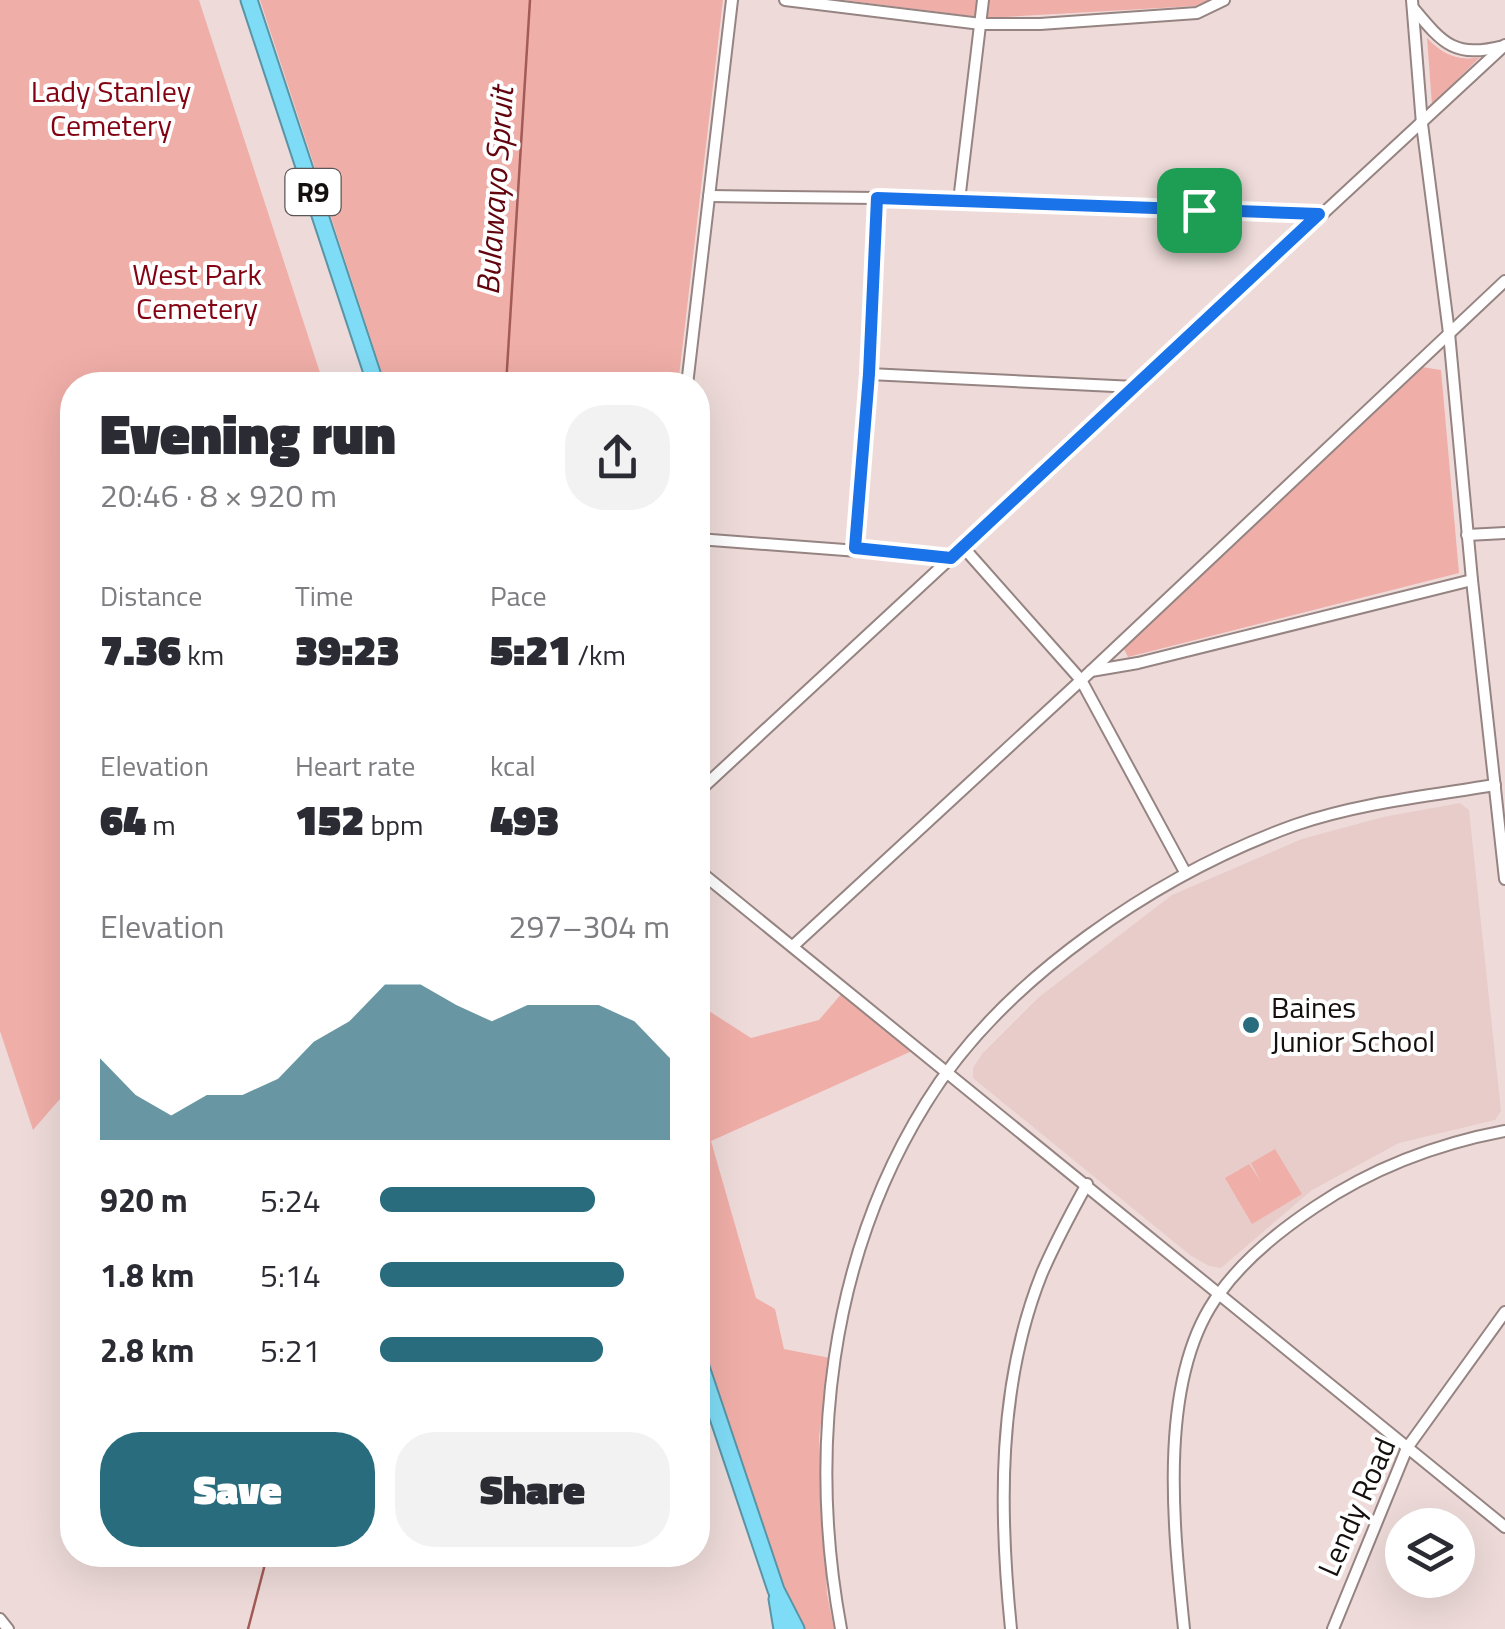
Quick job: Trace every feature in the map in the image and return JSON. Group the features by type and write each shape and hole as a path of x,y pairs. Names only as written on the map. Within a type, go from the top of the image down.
{"highway":[{"name":"R9","path":"249,0 372,372"},
{"path":"710,1394 776,1590 796,1629"},
{"path":"776,1590 782,1629"}],"street":[{"path":"689,372 732,0"},
{"path":"785,0 981,24 1040,24 1197,13 1224,0"},
{"path":"959,201 982,0"},
{"path":"1412,4 1440,38 1458,50 1473,52 1505,45"},
{"path":"1412,4 1505,880"},
{"path":"710,781 1505,45"},
{"path":"709,196 1319,214"},
{"path":"855,548 869,374 877,198"},
{"path":"793,946 1505,281"},
{"path":"869,374 1135,387"},
{"path":"1467,535 1505,532"},
{"path":"710,540 951,558"},
{"path":"964,546 1080,680 1186,872"},
{"path":"1090,672 1472,580"},
{"path":"841,1629 834,1594 827,1433 835,1344 858,1248 882,1186 946,1074 1050,967 1101,926 1186,872 1295,825 1340,812 1495,786"},
{"path":"710,880 1505,1527"},
{"path":"1184,1629 1172,1512 1175,1438 1190,1356 1205,1316 1218,1295 1261,1248 1339,1191 1377,1170 1424,1152 1505,1131"},
{"path":"1011,1629 1004,1444 1016,1362 1041,1276 1087,1184"},
{"name":"Lendy Road","path":"1333,1629 1407,1448 1505,1312"},
{"path":"0,1619 8,1629"}],"shaded area":[{"name":"Baines Junior School","path":"1460,803 1469,810 1501,1111 1495,1120 1399,1143 1312,1190 1221,1268 1190,1255 973,1078 973,1068 982,1054 1039,997 1172,895 1302,839 1383,817"}],"green space":[{"name":"West Park Cemetery","path":"0,0 199,0 320,372 60,372 60,1099 33,1130 0,1031"},
{"path":"260,0 723,0 680,372 382,372"},
{"path":"843,0 1212,0 1195,6 987,18"},
{"path":"1427,38 1451,55 1480,57 1432,105"},
{"path":"1422,367 1441,370 1459,573 1128,657 1123,647"},
{"path":"843,992 912,1051 711,1141 756,1298 775,1309 784,1349 830,1358 819,1437 827,1594 834,1629 803,1629 780,1583 710,1370 710,1012 751,1038 819,1020"},
{"path":"1275,1149 1302,1194 1252,1224 1225,1178 1249,1164 1261,1182 1251,1163"}],"waterway":[{"name":"Bulawayo Spruit","path":"507,372 530,0"},
{"name":"Bulawayo Spruit","path":"248,1629 264,1567"}],"place":[{"name":"Baines Junior School","path":"1251,1025"}],"route":[{"path":"877,198 1199,210 1319,214 951,558 855,548 869,374 877,198"}],"park label":[{"name":"Lady Stanley Cemetery","path":"111,109"}]}
